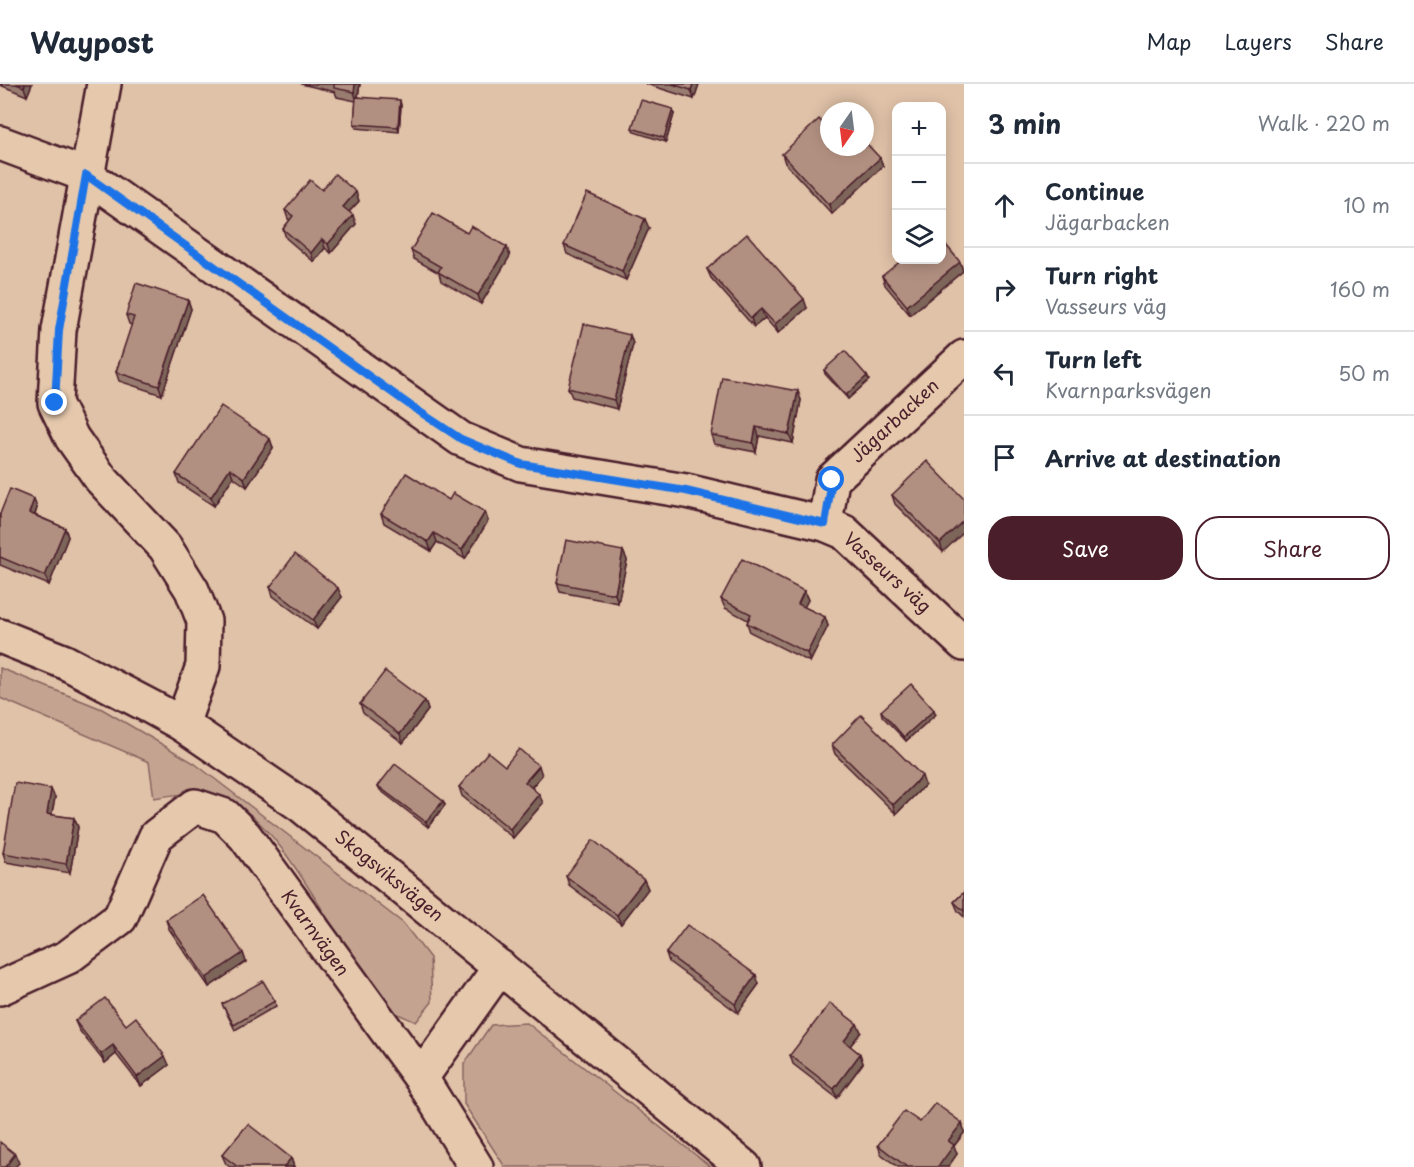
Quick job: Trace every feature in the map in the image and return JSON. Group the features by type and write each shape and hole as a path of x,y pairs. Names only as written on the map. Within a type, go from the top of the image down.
{"street":[{"path":"104,84 59,330 55,403 72,438 101,479 165,547 192,590 204,621 203,666 182,724"},
{"name":"Vasseurs väg","path":"0,143 86,175 461,439 521,464 686,491 825,524 844,532 964,644"},
{"name":"Jägarbacken","path":"825,524 832,480 964,357"},
{"name":"Skogsviksvägen","path":"0,636 65,662 182,724 301,805 744,1167"},
{"name":"Kvarnvägen","path":"0,988 68,957 120,918 156,836 195,806 225,816 245,836 421,1078 476,1167"},
{"path":"421,1078 500,967"}],"shaded area":[{"path":"0,668 102,709 194,763 403,923 430,958 432,1002 416,1022 388,1007 370,985 292,862 249,813 226,799 208,794 181,794 154,798 149,762 0,698"},
{"path":"527,1023 711,1167 505,1167 464,1104 464,1064 491,1025"}],"building":[{"path":"334,84 355,84 354,92 334,88"},
{"path":"672,84 693,84 691,90"},
{"path":"356,97 400,100 398,127 354,124"},
{"path":"641,100 673,109 664,138 632,128"},
{"path":"819,119 820,156 874,156 874,152 880,158 829,205 782,154"},
{"path":"335,174 356,192 343,207 353,215 328,244 322,239 311,253 283,229 293,216 285,210 310,180 322,190"},
{"path":"587,193 645,219 622,271 564,245"},
{"path":"433,213 467,233 471,226 507,247 478,295 438,272 441,267 411,250"},
{"path":"747,234 804,299 775,324 761,309 751,318 707,269"},
{"path":"946,245 960,262 907,306 882,276 897,264 946,264"},
{"path":"136,283 188,300 159,386 116,372 134,317 126,315"},
{"path":"584,324 630,335 614,400 568,388"},
{"path":"845,351 867,376 846,395 824,370"},
{"path":"722,377 798,391 789,434 756,427 753,443 711,435"},
{"path":"221,406 270,439 244,478 230,468 211,497 176,474"},
{"path":"927,461 964,499 964,520 940,543 892,495"},
{"path":"406,473 449,500 453,493 485,512 462,550 434,533 428,542 381,514"},
{"path":"10,489 34,499 29,513 65,528 45,576 0,557 0,514"},
{"path":"566,540 623,551 615,594 557,583"},
{"path":"295,554 338,588 313,620 270,587"},
{"path":"742,559 804,591 798,604 825,617 807,653 747,623 751,614 721,599"},
{"path":"385,671 425,701 400,734 360,704"},
{"path":"911,684 934,710 904,737 881,711"},
{"path":"861,715 922,776 893,805 832,745"},
{"path":"519,749 539,766 525,782 539,794 510,829 459,787 488,752 505,766"},
{"path":"395,764 443,801 426,822 378,786"},
{"path":"15,783 51,789 47,814 74,818 66,864 3,853"},
{"path":"593,840 644,880 617,915 566,876"},
{"path":"964,892 964,911 954,902"},
{"path":"203,895 243,953 206,978 166,920"},
{"path":"687,925 756,975 735,1004 666,953"},
{"path":"263,981 275,1001 234,1025 222,1004"},
{"path":"105,998 126,1025 136,1017 165,1056 137,1077 113,1045 101,1054 75,1021"},
{"path":"830,1003 857,1024 844,1041 860,1054 834,1089 790,1055"},
{"path":"935,1103 962,1123 948,1141 954,1145 938,1167 907,1167 878,1145 904,1111 920,1122"},
{"path":"248,1124 291,1158 284,1167 238,1167 222,1155"},
{"path":"0,1142 15,1154 5,1167 0,1167"}],"route":[{"path":"55,403 59,330 86,175 411,406 461,439 521,464 686,491 825,524 832,480"}]}
